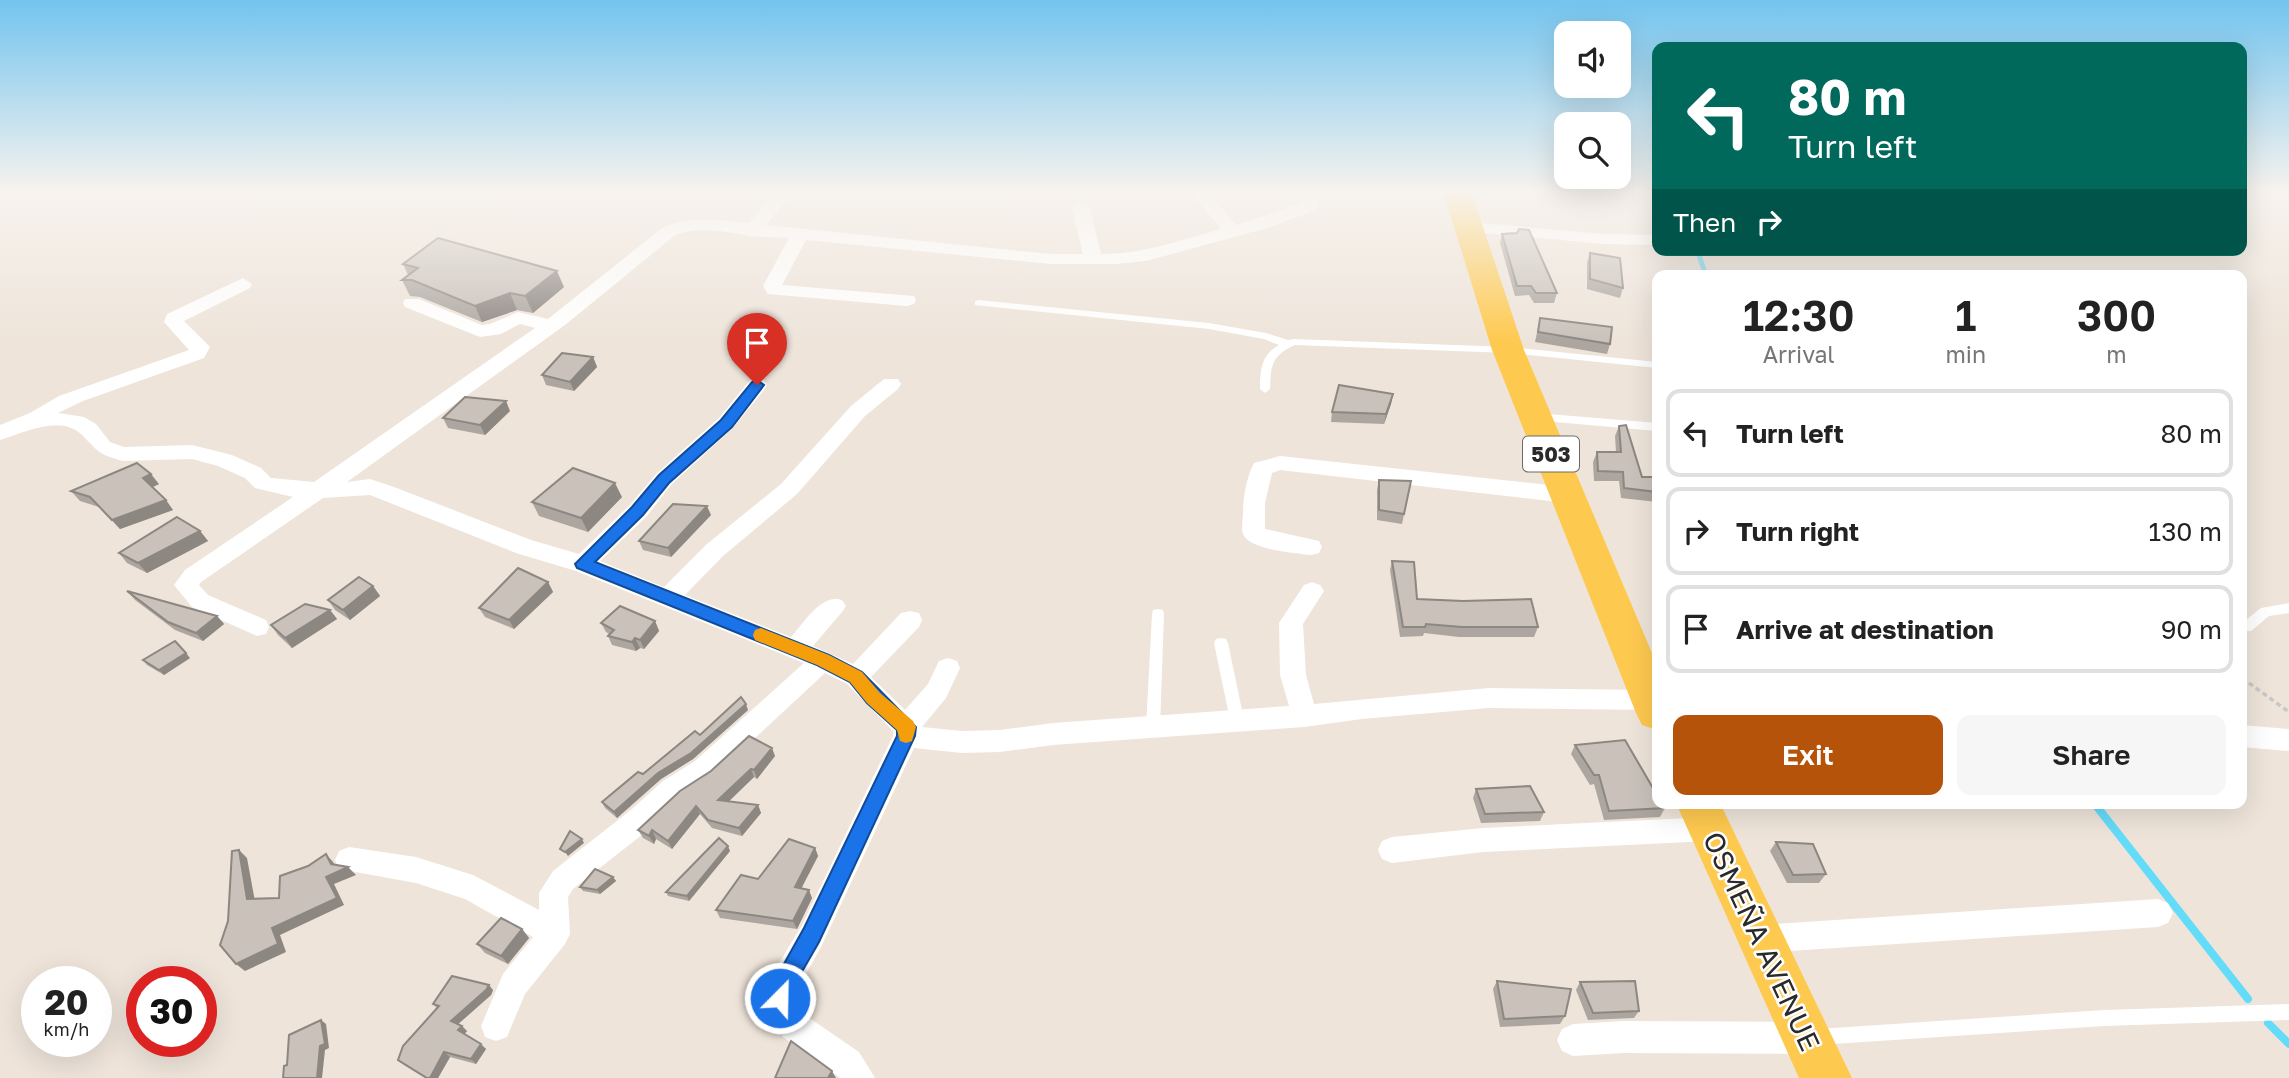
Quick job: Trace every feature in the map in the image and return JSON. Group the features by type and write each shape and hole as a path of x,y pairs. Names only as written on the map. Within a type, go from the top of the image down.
{"main road":[{"name":"503","path":"1474,241 1508,350 1652,695"},
{"name":"OSMEÑA AVENUE","path":"1704,816 1816,1058"}],"street":[{"path":"257,627 200,601 186,585 193,576 426,416 550,326 655,241"},
{"path":"796,241 772,286 775,290 906,300"},
{"path":"873,241 1051,259 1093,259 1140,257 1196,241"},
{"path":"1089,241 1093,259"},
{"path":"0,433 37,418 52,405 68,398 197,354 200,347 174,322 174,317 243,284"},
{"path":"412,303 480,331 494,330 518,318 550,326"},
{"path":"667,598 715,550 789,489 858,411 891,384"},
{"path":"583,564 638,511 664,479 726,423 757,385"},
{"path":"37,418 77,422 89,429 103,447 123,454 192,452 253,472 263,483 280,488 317,490 370,487 386,492 524,547 583,564 796,648 856,677 906,731 961,742 1304,716 1489,698 1652,695"},
{"path":"1311,547 1266,540 1254,533 1254,503 1262,468 1280,463 1567,495"},
{"path":"1304,716 1293,675 1291,623 1312,591"},
{"path":"796,648 834,606"},
{"path":"856,677 910,620"},
{"path":"496,1027 514,984 555,934 553,893 563,880 658,805 673,789 704,769 823,660"},
{"path":"859,1078 848,1063 794,1026 780,998 787,978 811,935 906,731 937,691 948,668"},
{"path":"2247,736 2289,740"},
{"path":"1392,850 1704,816"},
{"path":"349,860 416,870 473,888 555,934"},
{"path":"1760,939 2158,913"},
{"path":"1573,1040 1624,1037 1816,1058"}],"lane":[{"path":"979,303 1209,326 1266,336 1289,344 1508,350 1652,364"},
{"path":"1265,390 1266,362 1277,348 1289,344"},
{"path":"1535,416 1652,427"},
{"path":"2247,626 2266,612 2289,608"},
{"path":"1153,727 1158,614"},
{"path":"1221,643 1237,720"},
{"path":"1816,1058 2104,1018 2289,1012"}],"path":[{"path":"2247,682 2289,712"}],"building":[{"path":"434,241 450,241 557,271 525,296 510,293 475,306 412,280 402,280 418,268 403,264"},
{"path":"1504,241 1534,241 1557,293 1536,293 1531,286 1517,286"},
{"path":"1590,253 1620,258 1623,288 1590,279"},
{"path":"1540,318 1612,327 1610,344 1538,332"},
{"path":"562,353 593,357 570,382 542,375"},
{"path":"1339,385 1393,394 1386,414 1332,412"},
{"path":"465,397 506,401 480,425 443,418"},
{"path":"1626,425 1642,477 1652,477 1652,491 1624,488 1623,472 1598,471 1597,452 1621,452 1619,426"},
{"path":"137,463 151,474 143,478 166,500 112,520 90,497 71,491"},
{"path":"573,468 615,483 581,518 532,502"},
{"path":"1379,480 1411,481 1404,514 1379,510"},
{"path":"673,504 707,506 668,548 639,541"},
{"path":"177,517 200,531 138,563 119,553"},
{"path":"1392,561 1414,562 1417,599 1531,599 1538,627 1426,624 1425,627 1403,627"},
{"path":"518,568 548,582 509,620 479,608"},
{"path":"359,577 373,586 343,610 328,600"},
{"path":"127,591 217,616 196,633 168,622"},
{"path":"305,604 330,610 285,638 271,625"},
{"path":"620,606 655,621 640,640 635,638 632,642 608,636 614,630 601,623"},
{"path":"175,641 186,653 159,670 143,660"},
{"path":"741,697 746,704 691,753 658,773 614,812 602,802 638,772 643,774 695,731 700,735"},
{"path":"749,736 772,748 754,770 751,769 718,800 758,805 739,828 708,820 696,806 668,841 652,830 649,836 638,830 680,791 711,771"},
{"path":"1625,740 1652,786 1652,809 1609,811 1599,775 1594,775 1575,745"},
{"path":"1530,786 1544,812 1485,814 1476,789"},
{"path":"570,831 582,839 565,852 560,849"},
{"path":"719,838 728,846 687,896 666,892"},
{"path":"789,839 815,848 795,887 809,890 793,921 716,910 741,875 758,879"},
{"path":"1776,842 1813,844 1826,874 1793,875"},
{"path":"239,850 247,899 279,898 280,876 308,866 326,854 331,864 348,867 326,877 337,898 272,928 278,944 236,964 220,945 228,921 232,851"},
{"path":"595,869 613,877 597,890 580,887"},
{"path":"501,918 522,929 501,956 477,944"},
{"path":"452,976 489,985 451,1021 462,1026 458,1030 481,1044 471,1059 444,1052 430,1078 427,1078 398,1060 403,1046 439,1006 433,1004"},
{"path":"1497,981 1571,989 1565,1016 1504,1019"},
{"path":"1635,981 1639,1011 1593,1013 1580,982"},
{"path":"321,1020 325,1044 320,1046 317,1078 283,1078 284,1066 287,1065 289,1035"},
{"path":"791,1041 832,1071 828,1078 775,1078"}],"waterway":[{"path":"1699,256 1704,270"},
{"path":"2099,809 2248,999"},
{"path":"2268,1023 2289,1044"}],"slow traffic":[{"path":"761,635 796,648 856,677 874,698 906,727 906,735"}],"route":[{"path":"757,385 726,423 664,479 638,511 583,564 823,660 856,677 874,698 906,727 906,736 811,935 787,978 780,998"}]}
